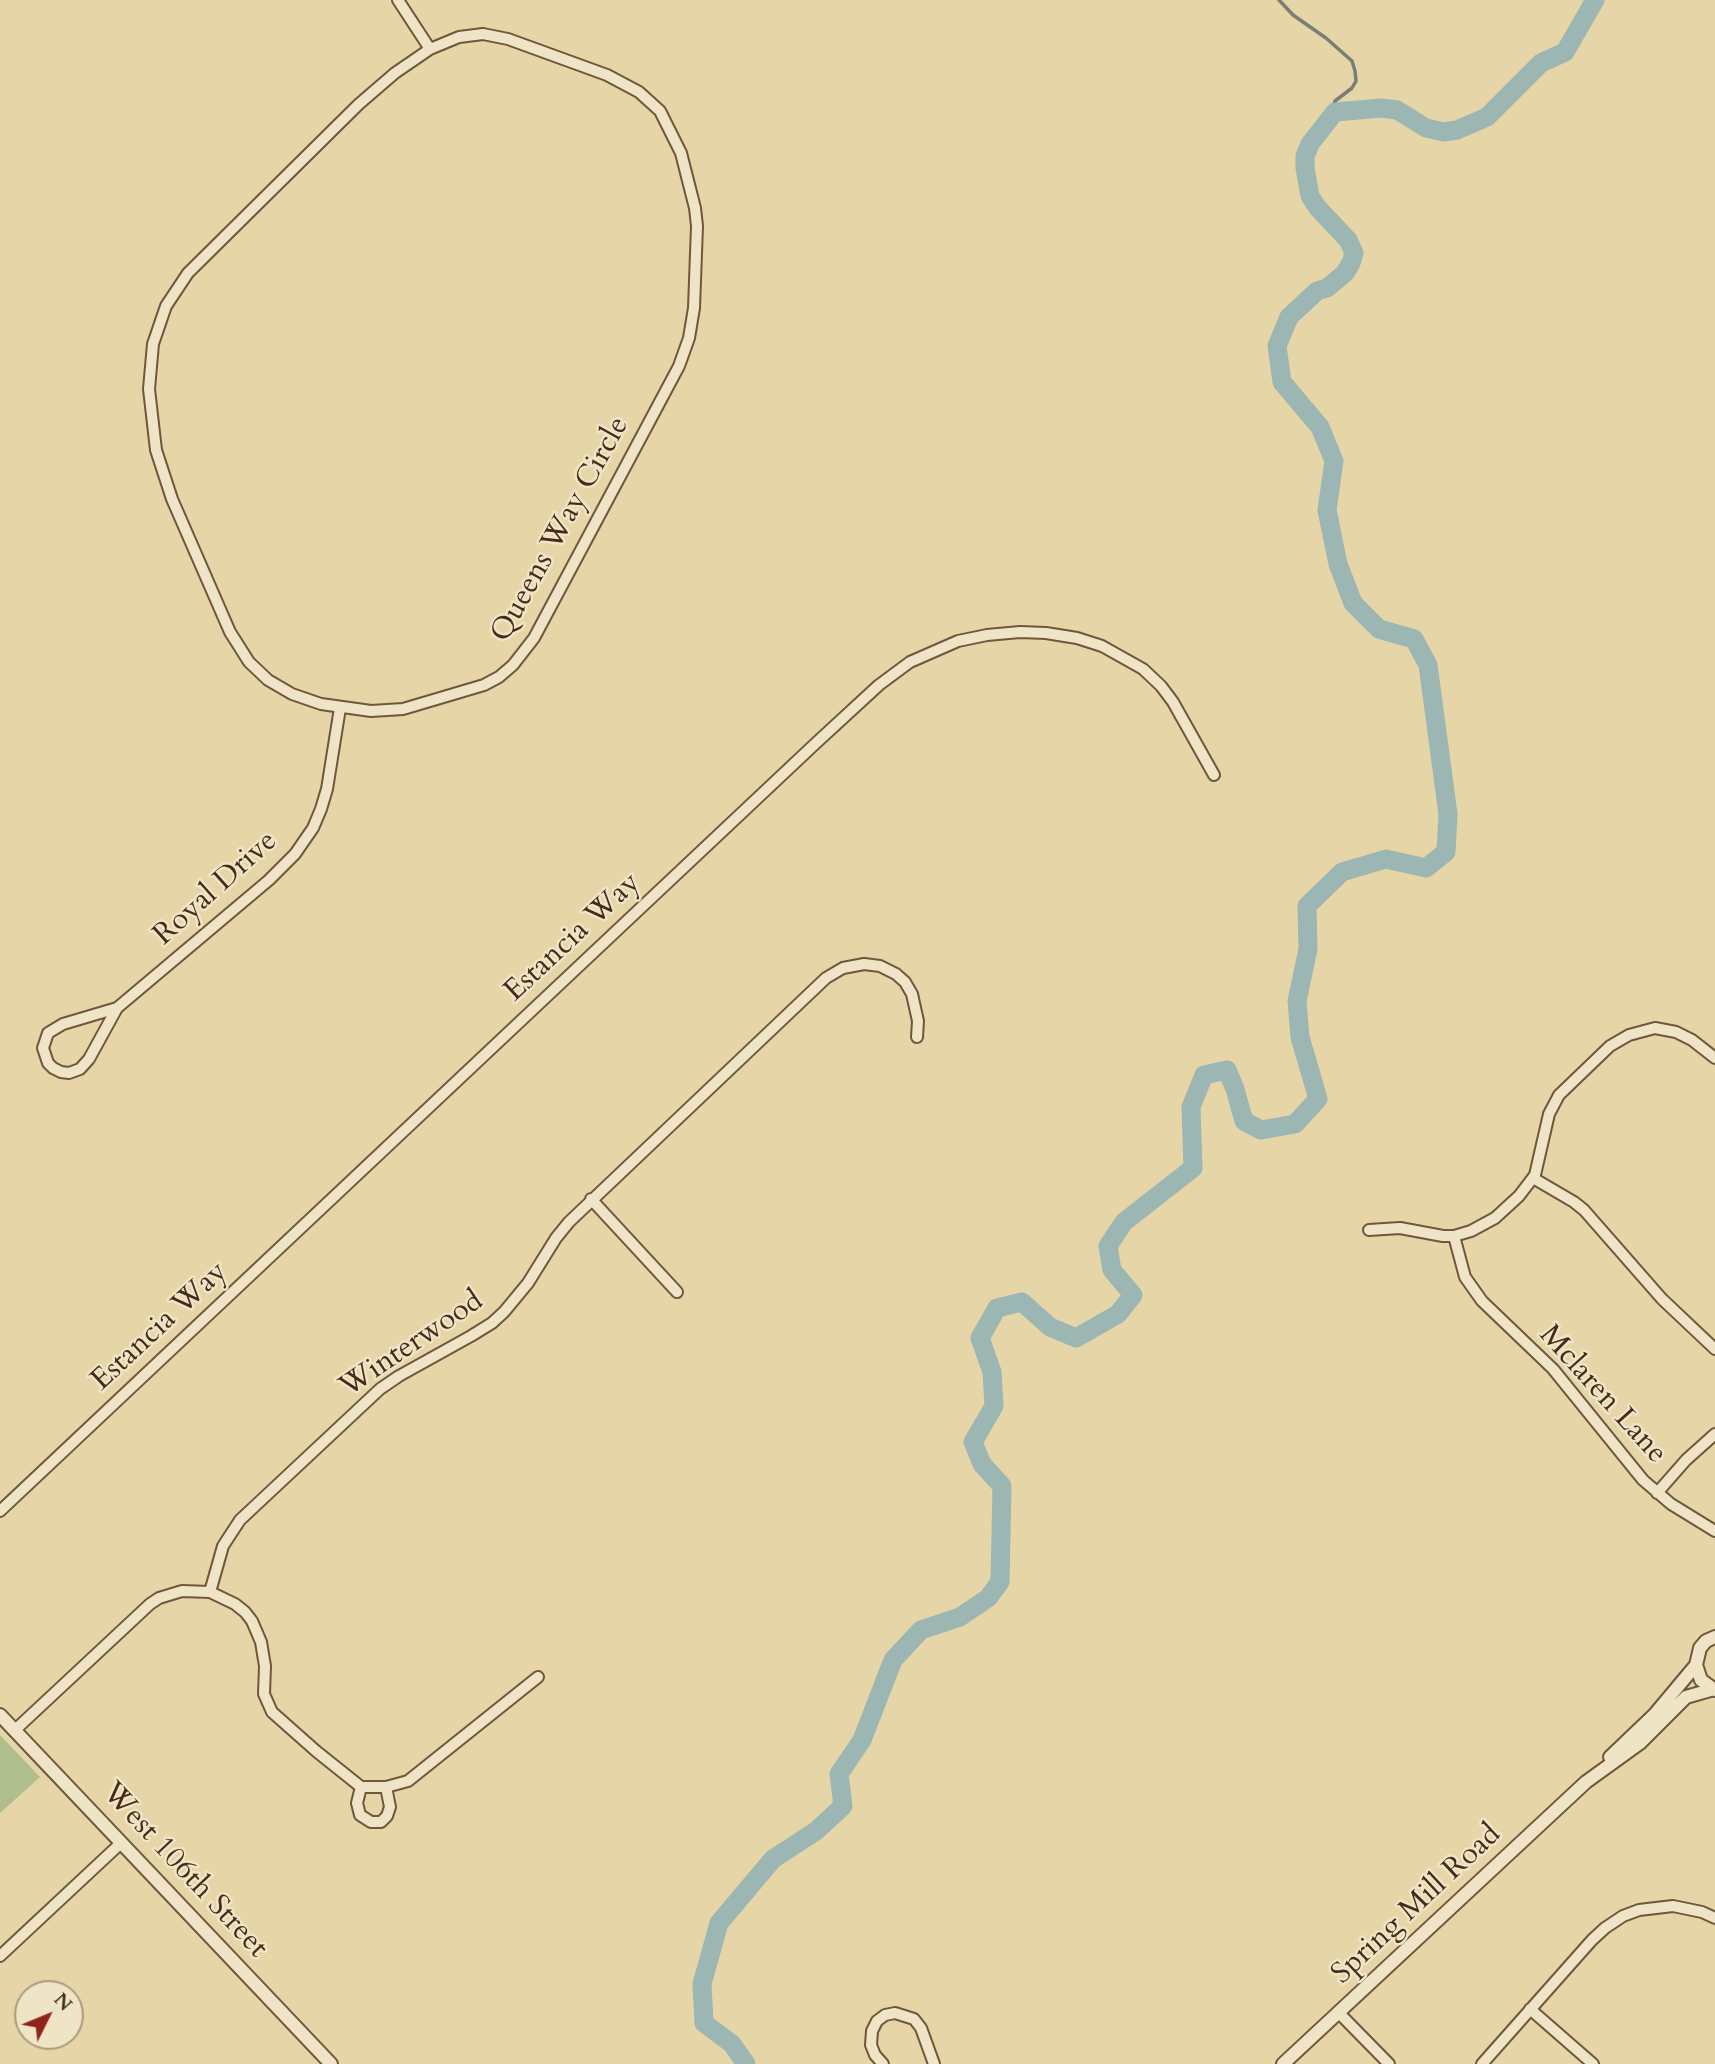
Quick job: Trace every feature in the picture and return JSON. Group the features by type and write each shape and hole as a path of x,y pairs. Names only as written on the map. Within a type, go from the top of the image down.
{"street":[{"path":"398,0 430,49"},
{"name":"Queens Way Circle","path":"483,34 508,39 625,83 660,111 681,153 693,195 697,226 693,322 684,354 646,428 534,638 513,665 484,685 402,709 371,711 340,708 304,699 276,686 249,662 230,632 162,472 151,421 150,358 166,306 180,282 193,267 376,88 430,49 471,35 483,34"},
{"name":"Estancia Way","path":"0,1511 825,734 879,684 910,662 958,641 1020,632 1077,638 1102,646 1143,669 1161,686 1173,702 1214,775"},
{"name":"Royal Drive","path":"117,1007 63,1024 48,1033 43,1048 48,1063 61,1072 69,1073 80,1069 89,1059 117,1007 269,880 295,854 313,828 321,809 327,789 340,708"},
{"name":"Winterwood","path":"210,1592 223,1546 240,1520 380,1389 492,1323 504,1312 528,1283 556,1238 591,1199 826,978 843,968 864,964 880,966 896,974 912,994 918,1021 917,1037"},
{"path":"1369,1230 1400,1228 1454,1236 1471,1231 1495,1218 1519,1196 1533,1178 1549,1114 1559,1095 1610,1045 1629,1035 1655,1028 1675,1032 1715,1058"},
{"path":"1533,1178 1584,1210 1662,1299 1715,1349"},
{"path":"591,1199 677,1292"},
{"name":"Mclaren Lane","path":"1454,1236 1465,1277 1471,1288 1499,1319 1553,1369 1636,1472 1657,1493 1715,1531"},
{"path":"1657,1493 1686,1460 1715,1434"},
{"path":"15,1730 150,1604 182,1591 210,1592 236,1604 252,1621 261,1642 265,1665 264,1694 272,1712 361,1787 397,1785 419,1774 538,1677"},
{"name":"Spring Mill Road","path":"1586,1782 1590,1774 1656,1714 1696,1665 1700,1648 1715,1637"},
{"path":"1696,1665 1701,1680 1714,1689"},
{"name":"Spring Mill Road","path":"1283,2064 1586,1782 1640,1743 1686,1697 1714,1689"},
{"name":"West 106th Street","path":"0,1715 331,2064"},
{"path":"361,1787 357,1802 360,1815 371,1822 381,1822 387,1816 390,1807 386,1787"},
{"path":"0,1956 121,1843"},
{"path":"1482,2064 1605,1928 1623,1916 1639,1910 1673,1906 1702,1912 1715,1918"},
{"path":"1530,2010 1593,2064"},
{"path":"883,2064 875,2056 871,2045 872,2031 877,2021 885,2015 895,2013 914,2019 921,2028 934,2064"},
{"path":"1339,2013 1389,2064"}],"green space":[{"path":"0,1735 40,1777 0,1813"}],"waterway":[{"path":"1279,0 1293,15 1326,38 1352,61 1356,81 1352,88 1335,101 1332,117"},
{"path":"746,2064 732,2044 704,2023 702,1984 719,1923 773,1859 816,1831 843,1806 839,1774 862,1740 893,1660 921,1630 960,1617 988,1598 1000,1582 1002,1486 982,1464 973,1442 994,1406 992,1372 980,1338 997,1308 1022,1302 1050,1327 1076,1338 1118,1314 1133,1295 1112,1270 1108,1246 1124,1222 1193,1168 1191,1107 1204,1075 1227,1070 1244,1121 1261,1130 1295,1124 1318,1099 1300,1037 1297,1001 1308,949 1307,906 1342,872 1386,859 1426,868 1446,852 1448,814 1428,665 1414,639 1379,629 1353,603 1338,564 1327,510 1334,461 1320,427 1282,382 1277,346 1289,317 1317,291 1327,288 1345,273 1354,253 1348,240 1310,196 1305,156 1310,144 1335,112 1382,108 1397,110 1426,128 1444,132 1457,130 1487,117 1541,63 1565,52 1595,0"}]}
